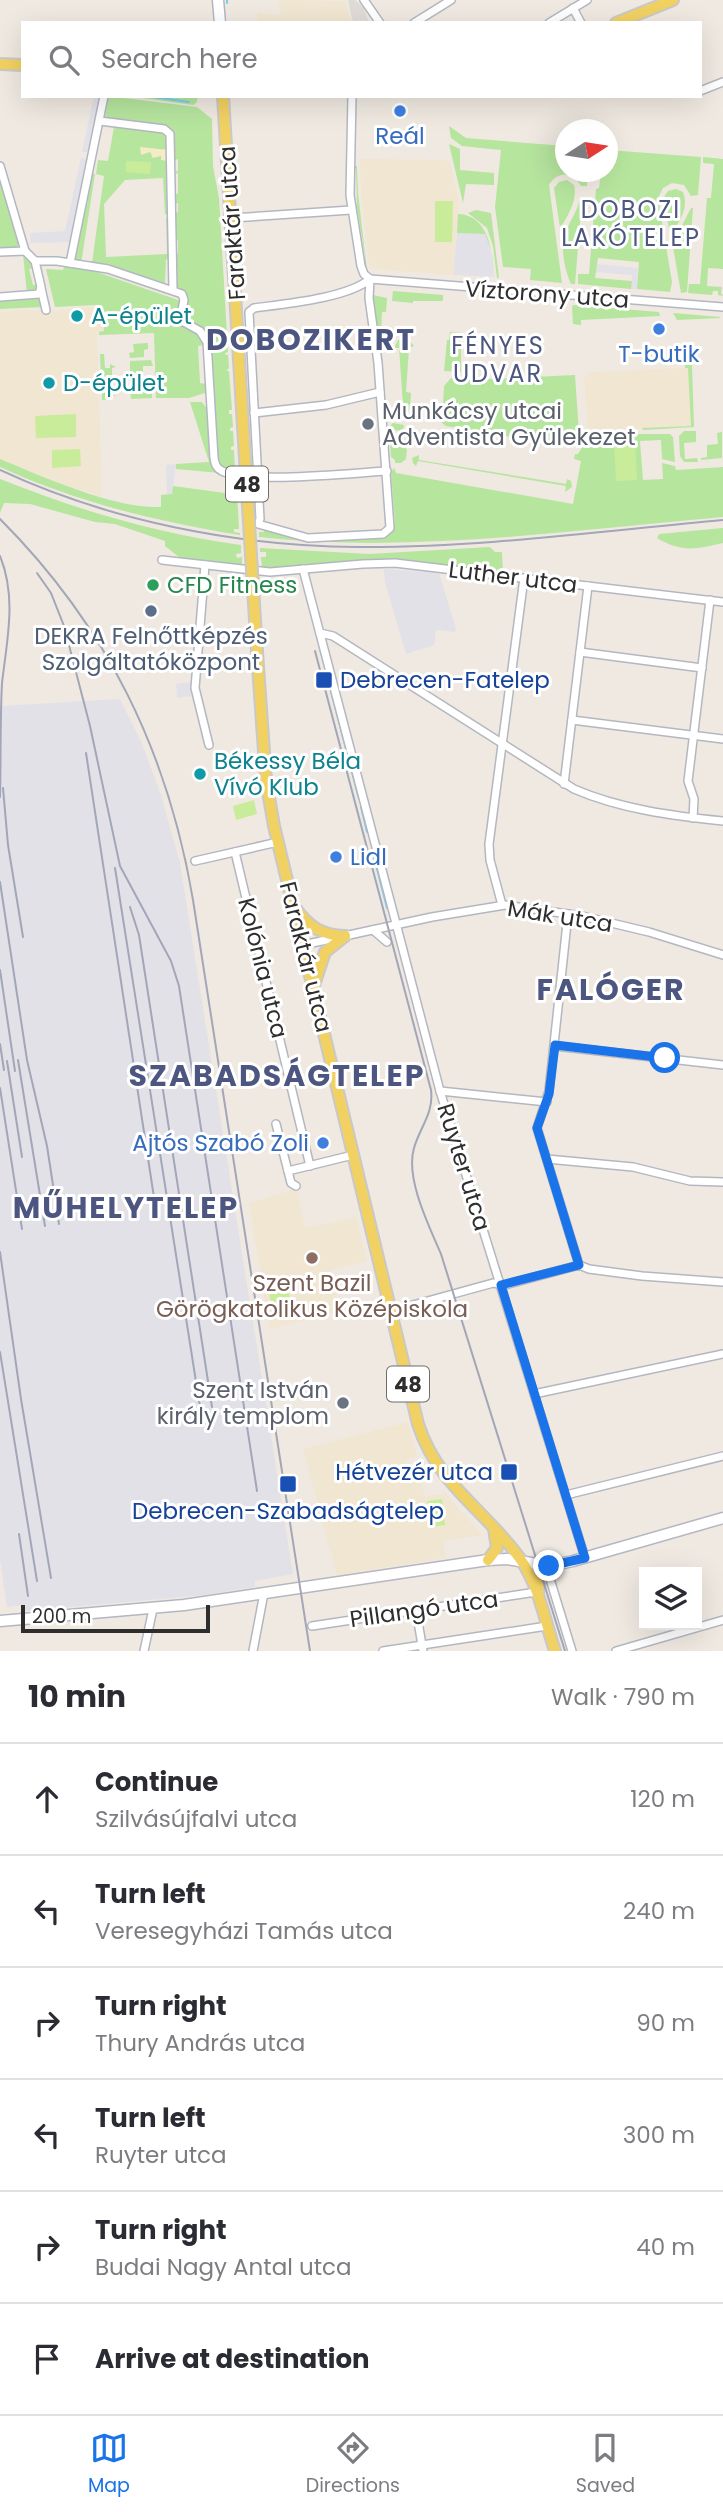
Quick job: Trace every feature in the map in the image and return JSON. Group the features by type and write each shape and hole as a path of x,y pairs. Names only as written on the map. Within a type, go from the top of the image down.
{"main road":[{"path":"621,21 673,0"},
{"path":"0,64 21,65"},
{"name":"Faraktár utca","path":"223,98 262,733 274,826 418,1424 426,1446 443,1474 493,1526 522,1562"},
{"path":"293,905 316,930 345,936"},
{"path":"313,990 325,952 345,936"},
{"path":"488,1560 497,1548 493,1526"},
{"name":"48","path":"522,1562 537,1596 555,1651"},
{"path":"537,1596 540,1580 549,1566"}],"street":[{"path":"218,0 220,21"},
{"path":"364,0 379,21"},
{"path":"417,21 451,0"},
{"path":"551,21 587,0"},
{"path":"573,8 580,21"},
{"path":"702,90 723,82"},
{"path":"70,263 104,98"},
{"path":"35,261 108,269 179,292 184,298 180,320 200,331 207,344 215,464 225,472 258,477 387,471 375,334 369,298 370,279 360,266 351,210 352,98"},
{"path":"100,121 164,128 170,134 173,290"},
{"path":"0,166 25,251 35,261 46,310"},
{"path":"232,218 351,210"},
{"path":"0,252 25,251"},
{"name":"Víztorony utca","path":"370,279 723,307"},
{"name":"Faraktár utca","path":"370,279 361,286 330,295 250,310 248,316 258,477 258,524 307,538 383,534 391,523 387,471"},
{"path":"0,298 35,296 41,288"},
{"path":"254,413 326,405 380,392"},
{"path":"162,560 205,565 195,688 209,745"},
{"name":"Luther utca","path":"205,565 270,572 387,563 723,602"},
{"name":"Ruyter utca","path":"303,569 440,1091 585,1558"},
{"path":"502,905 488,851 524,578"},
{"path":"564,784 588,586"},
{"path":"693,818 694,799 688,781 710,600"},
{"path":"320,634 333,636 564,784 598,798 659,813 723,821"},
{"path":"580,652 702,668"},
{"path":"572,720 723,739"},
{"path":"195,861 278,842"},
{"name":"Kolónia utca","path":"235,852 310,1166"},
{"name":"Mák utca","path":"303,945 502,905 568,914 649,932 723,955"},
{"path":"568,914 547,1102 537,1128 579,1265"},
{"path":"372,930 387,942"},
{"path":"555,1045 723,1065"},
{"path":"440,1091 547,1102"},
{"path":"276,1124 291,1184 296,1186"},
{"path":"288,1171 353,1155"},
{"path":"547,1159 633,1167 690,1181 723,1182"},
{"path":"390,1308 402,1308 493,1283 501,1285 579,1265 589,1269 642,1276 723,1282"},
{"path":"534,1394 723,1354"},
{"path":"566,1495 723,1456"},
{"path":"0,1621 153,1608 488,1560 549,1566 723,1518"},
{"path":"550,1579 572,1651"},
{"path":"253,1651 264,1593"},
{"name":"Pillangó utca","path":"312,1626 416,1610 537,1596"},
{"path":"144,1651 153,1608"},
{"path":"416,1610 422,1648"},
{"path":"616,1651 723,1620"},
{"path":"383,1651 422,1648 547,1626"}],"shaded area":[{"path":"279,0 345,1 350,21 258,21 257,12 281,16"},
{"path":"348,0 355,0 364,8 368,21 353,21"},
{"path":"94,98 102,98 91,152 82,152"},
{"path":"81,158 88,159 72,242 31,243 30,233 65,231"},
{"path":"360,159 450,162 459,201 453,275 374,269 369,265"},
{"path":"457,233 485,234 491,250 494,277 453,275"},
{"path":"597,264 638,268 637,289 631,289 632,275 595,272"},
{"path":"84,307 103,308 104,332 97,332 102,496 61,484 0,459 0,312 57,311"},
{"path":"688,368 691,426 588,431 584,375 589,375 590,372"},
{"path":"176,464 172,494 167,494 166,465"},
{"path":"384,569 439,573 455,632 436,630 434,645 406,654 385,582"},
{"path":"191,682 191,696 177,698 176,684"},
{"path":"120,699 141,741 161,795 180,863 293,1574 255,1581 255,1587 205,1595 25,1611 24,1605 7,1607 0,1560 0,706"},
{"name":"Szent Bazil Görögkatolikus Középiskola","path":"297,1189 305,1228 356,1217 367,1261 330,1270 340,1312 270,1329 249,1203"},
{"path":"408,1422 417,1456 405,1460 407,1470 417,1467 425,1497 445,1493 482,1535 443,1541 446,1558 337,1575 303,1449"}],"green space":[{"path":"108,98 124,98 197,107 212,119 213,166 219,198 228,352 225,353 228,355 229,368 226,371 229,371 232,410 229,410 229,414 232,414 233,427 230,428 230,431 233,431 234,446 231,450 234,450 235,471 223,468 217,459 209,343 183,319 184,293 175,287 174,257 178,253 178,240 174,242 173,215 178,212 178,203 173,205 173,197 178,193 178,173 173,175 178,170 178,159 173,161 172,133 105,119"},
{"path":"142,98 198,98 193,105"},
{"path":"104,123 163,130 169,135 170,215 165,214 163,178 125,180 104,204 106,257 167,254 166,218 170,218 170,261 166,259 165,283 109,263 108,267 92,263 104,176 96,174 98,160 108,161 114,127"},
{"path":"449,126 466,138 555,145 555,178 549,185 562,283 530,280 531,269 503,267 495,207 501,150 462,146 451,138"},
{"path":"449,144 460,149 460,170 494,173 494,185 466,184 463,203"},
{"path":"618,151 701,157 698,195 691,196 684,185 672,183 663,188 658,198 672,282 670,292 637,289 639,262 598,258 595,278 632,281 631,289 578,284 578,274 589,274 596,189 599,188 600,182 618,182"},
{"path":"703,157 723,159 723,269 708,268 707,286 722,287 723,296 718,295 718,291 713,291 712,295 688,293 689,284 700,284 707,198 711,198 714,164 703,163"},
{"path":"126,161 151,162 150,174 126,172"},
{"path":"353,166 357,166 367,270 357,208 356,170"},
{"path":"91,173 95,174 81,264 76,262 74,257 88,201"},
{"path":"0,176 19,241 17,248 0,250"},
{"path":"559,182 570,182 575,190 569,213 560,228 554,188"},
{"path":"578,182 587,182 587,186 581,186"},
{"path":"676,189 683,192 685,204 680,220 670,234 665,195"},
{"path":"580,199 575,284 571,284 563,246"},
{"path":"435,201 453,201 452,242 435,242"},
{"path":"691,208 687,292 681,293 673,247"},
{"path":"476,210 491,213 499,278 487,228 468,213"},
{"path":"458,214 477,221 483,228 491,249 485,234 457,233"},
{"path":"23,254 34,268 29,269 33,285 38,284 37,291 27,294"},
{"path":"65,265 82,267 181,301 178,321 197,330 205,345 198,346 200,383 207,384 205,393 189,398 156,398 154,333 99,335 99,332 104,331 103,308 97,305 55,307 46,269 63,270"},
{"path":"393,291 443,295 443,301 392,301"},
{"path":"373,295 387,298 386,312 382,312 381,331 377,329"},
{"path":"37,298 44,307 0,309 0,300"},
{"path":"574,305 659,312 660,316 581,320 581,325 573,324"},
{"path":"673,313 720,317 720,318 677,320"},
{"path":"450,332 461,333 461,372 444,371"},
{"path":"398,340 410,341 414,346 409,348 406,392 411,393 410,410 404,416 399,414 398,406 403,405 399,348 394,348"},
{"path":"148,343 144,357 130,358 129,353 134,352 133,344"},
{"path":"100,354 104,354 105,368 110,368 110,364 116,367 112,368 112,380 117,380 117,383 112,383 113,395 117,396 109,396 108,400 102,400"},
{"path":"151,360 153,366 143,366 143,374 130,375 130,361"},
{"path":"685,361 693,362 694,427 643,430 642,428 691,426 688,368 685,368"},
{"path":"575,375 579,433 570,447 446,426 442,423 444,386 451,378"},
{"path":"143,384 144,392 152,392 152,398 131,399 130,385"},
{"path":"190,402 202,402 207,409 212,462 220,473 176,469 176,464 209,462"},
{"path":"76,414 76,437 36,438 35,416"},
{"path":"393,423 404,425 403,431 394,430 392,444 407,450 406,459 401,463 395,463 391,457 389,427"},
{"path":"684,431 696,431 696,442 684,443 685,459 697,458 698,462 684,462 680,456 679,436"},
{"path":"722,432 722,458 701,460 707,457 707,445 718,444 717,433"},
{"path":"670,434 673,437 675,462 662,459 661,440 640,441 643,480 663,479 662,463 675,466 676,470 723,467 723,517 433,542 317,542 259,537 259,532 264,532 264,528 307,540 389,535 395,523 391,472 394,468 396,473 573,504 581,461 574,459 575,454 578,454 589,436"},
{"path":"635,441 637,480 616,481 614,442"},
{"path":"80,449 81,466 52,468 52,450"},
{"path":"419,455 419,460 566,484 567,479 571,481 572,487 565,492 566,486 418,461 416,466 412,458"},
{"path":"0,459 79,490 142,506 161,507 161,495 172,494 173,486 225,493 227,475 236,476 239,529 234,529 234,532 240,535 148,517 58,491 0,467"},
{"path":"0,479 119,520 241,545 241,553 236,554 237,558 242,557 242,566 179,557 165,546 165,541 115,524 95,522 30,504 4,503 0,513"},
{"path":"723,528 723,543 705,547 682,548 657,538 659,534"},
{"path":"490,547 495,552 502,552 503,573 429,564 262,568 261,557 266,557 266,552 260,552 260,548 369,554"},
{"path":"254,800 257,814 236,820 233,806"},
{"path":"285,1278 292,1307 273,1311 267,1283"},
{"path":"442,1499 445,1525 431,1527 427,1501"}],"sand":[{"path":"140,147 169,150 168,161 161,160 161,156 153,158 150,152 141,155"}],"waterway":[{"path":"160,98 189,102"},
{"path":"320,649 326,671"},
{"path":"327,676 359,799"},
{"path":"361,807 367,832"},
{"path":"373,853 387,908"}],"railway":[{"path":"0,470 42,488 129,517 220,536 266,542 357,547 449,545 723,520"},
{"path":"0,519 38,560 72,603 127,694 149,743 182,846 193,900 310,1651"},
{"path":"0,556 9,603 2,683 0,797"},
{"path":"37,573 51,593 64,626 90,726 120,866 171,961 179,986 257,1491"},
{"path":"315,651 431,1090 429,1113 414,1148 412,1160 415,1187 441,1254 565,1651"},
{"path":"86,753 157,1217"},
{"path":"3,788 8,845 23,937"},
{"path":"115,868 200,1407"},
{"path":"0,882 27,1060 47,1146 59,1224"},
{"path":"130,907 139,935 212,1407"},
{"path":"0,970 15,1071"},
{"path":"0,1044 4,1070"},
{"path":"18,1060 45,1226"},
{"path":"7,1061 22,1157"},
{"path":"0,1088 22,1229"},
{"path":"0,1252 51,1578"},
{"path":"0,1352 37,1581"},
{"path":"19,1534 28,1596"}],"place":[{"name":"Reál","path":"400,111"},
{"name":"A-épület","path":"77,316"},
{"name":"T-butik","path":"659,329"},
{"name":"D-épület","path":"49,383"},
{"name":"Munkácsy utcai Adventista Gyülekezet","path":"368,424"},
{"name":"CFD Fitness","path":"153,585"},
{"name":"DEKRA Felnőttképzés Szolgáltatóközpont","path":"151,611"},
{"name":"Debrecen-Fatelep","path":"324,680"},
{"name":"Békessy Béla Vívó Klub","path":"200,774"},
{"name":"Lidl","path":"336,857"},
{"name":"Ajtós Szabó Zoli","path":"323,1143"},
{"name":"Szent Bazil Görögkatolikus Középiskola","path":"312,1258"},
{"name":"Szent István király templom","path":"343,1403"},
{"name":"Hétvezér utca","path":"509,1472"},
{"name":"Debrecen-Szabadságtelep","path":"288,1484"}],"district":[{"name":"DOBOZI LAKÓTELEP","path":"631,223"},
{"name":"DOBOZIKERT","path":"311,339"},
{"name":"FÉNYES UDVAR","path":"498,359"},
{"name":"FALÓGER","path":"611,989"},
{"name":"SZABADSÁGTELEP","path":"277,1075"},
{"name":"MŰHELYTELEP","path":"126,1207"}],"route":[{"path":"549,1566 585,1558 501,1285 579,1265 537,1128 549,1094 555,1045 665,1058"}]}
